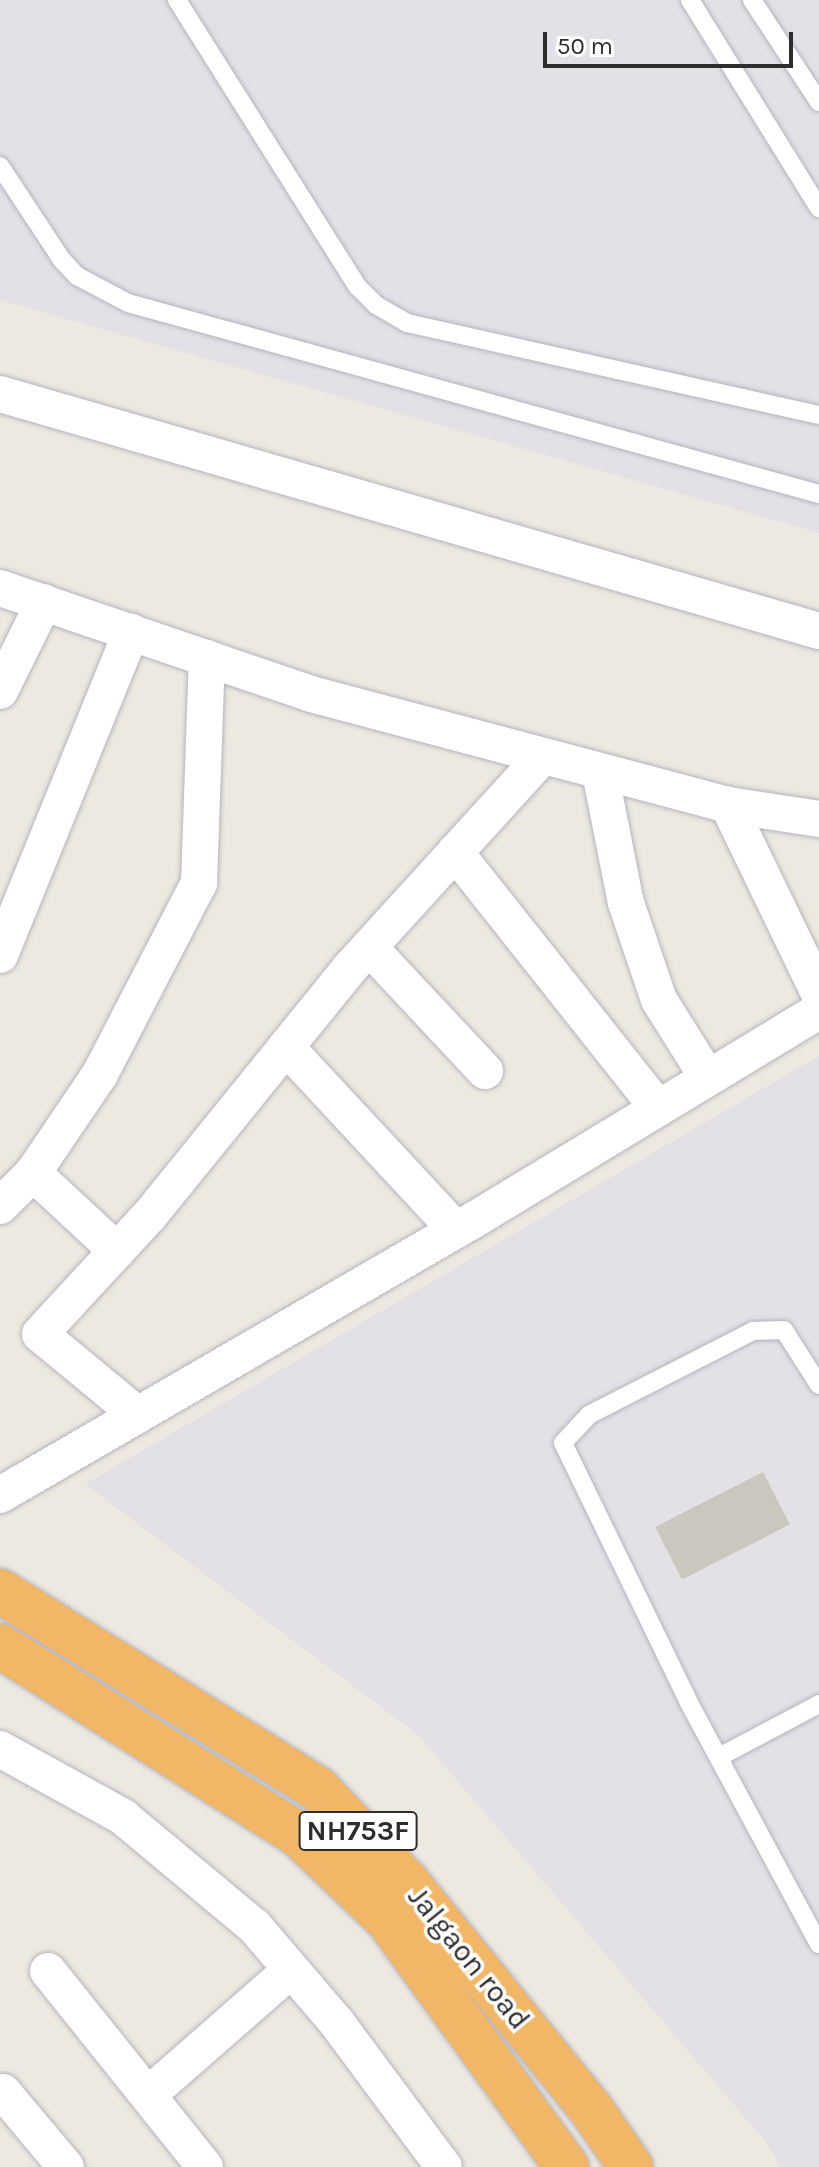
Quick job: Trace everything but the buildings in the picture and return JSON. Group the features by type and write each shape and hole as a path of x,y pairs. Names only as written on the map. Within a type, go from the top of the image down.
{"highway":[{"name":"Jalgaon road","path":"0,1591 318,1789 407,1882 596,2115 631,2167"},
{"name":"Jalgaon road","path":"0,1646 299,1835 388,1920 556,2163"}],"street":[{"path":"0,394 819,631"},
{"path":"0,588 311,694 728,805 819,819"},
{"path":"0,691 44,602"},
{"path":"0,955 131,632"},
{"path":"0,1206 33,1173 100,1074 199,883 207,658"},
{"path":"138,1415 40,1334 117,1251 369,947 542,757"},
{"path":"600,772 626,903 659,1000 708,1078"},
{"path":"728,805 819,993"},
{"path":"455,852 658,1108"},
{"path":"369,947 485,1071"},
{"path":"0,1495 456,1230 819,1011"},
{"path":"286,1047 456,1230"},
{"path":"33,1173 117,1251"},
{"path":"0,1749 123,1817 254,1926 444,2167"},
{"path":"148,2095 291,1970"},
{"path":"48,1971 205,2167"},
{"path":"3,2092 66,2167"},
{"path":"556,2163 596,2115"}],"lane":[{"path":"177,0 358,287 376,305 407,323 819,415"},
{"path":"690,0 819,208"},
{"path":"752,0 819,102"},
{"path":"0,166 62,260 77,276 128,303 819,494"},
{"path":"819,1385 784,1330 753,1331 589,1415 563,1443 719,1757 819,1944"},
{"path":"719,1757 819,1704"}],"shaded area":[{"path":"0,0 819,0 819,533 0,300"},
{"path":"819,1056 819,2167 780,2167 766,2142 418,1735 85,1484"}]}
